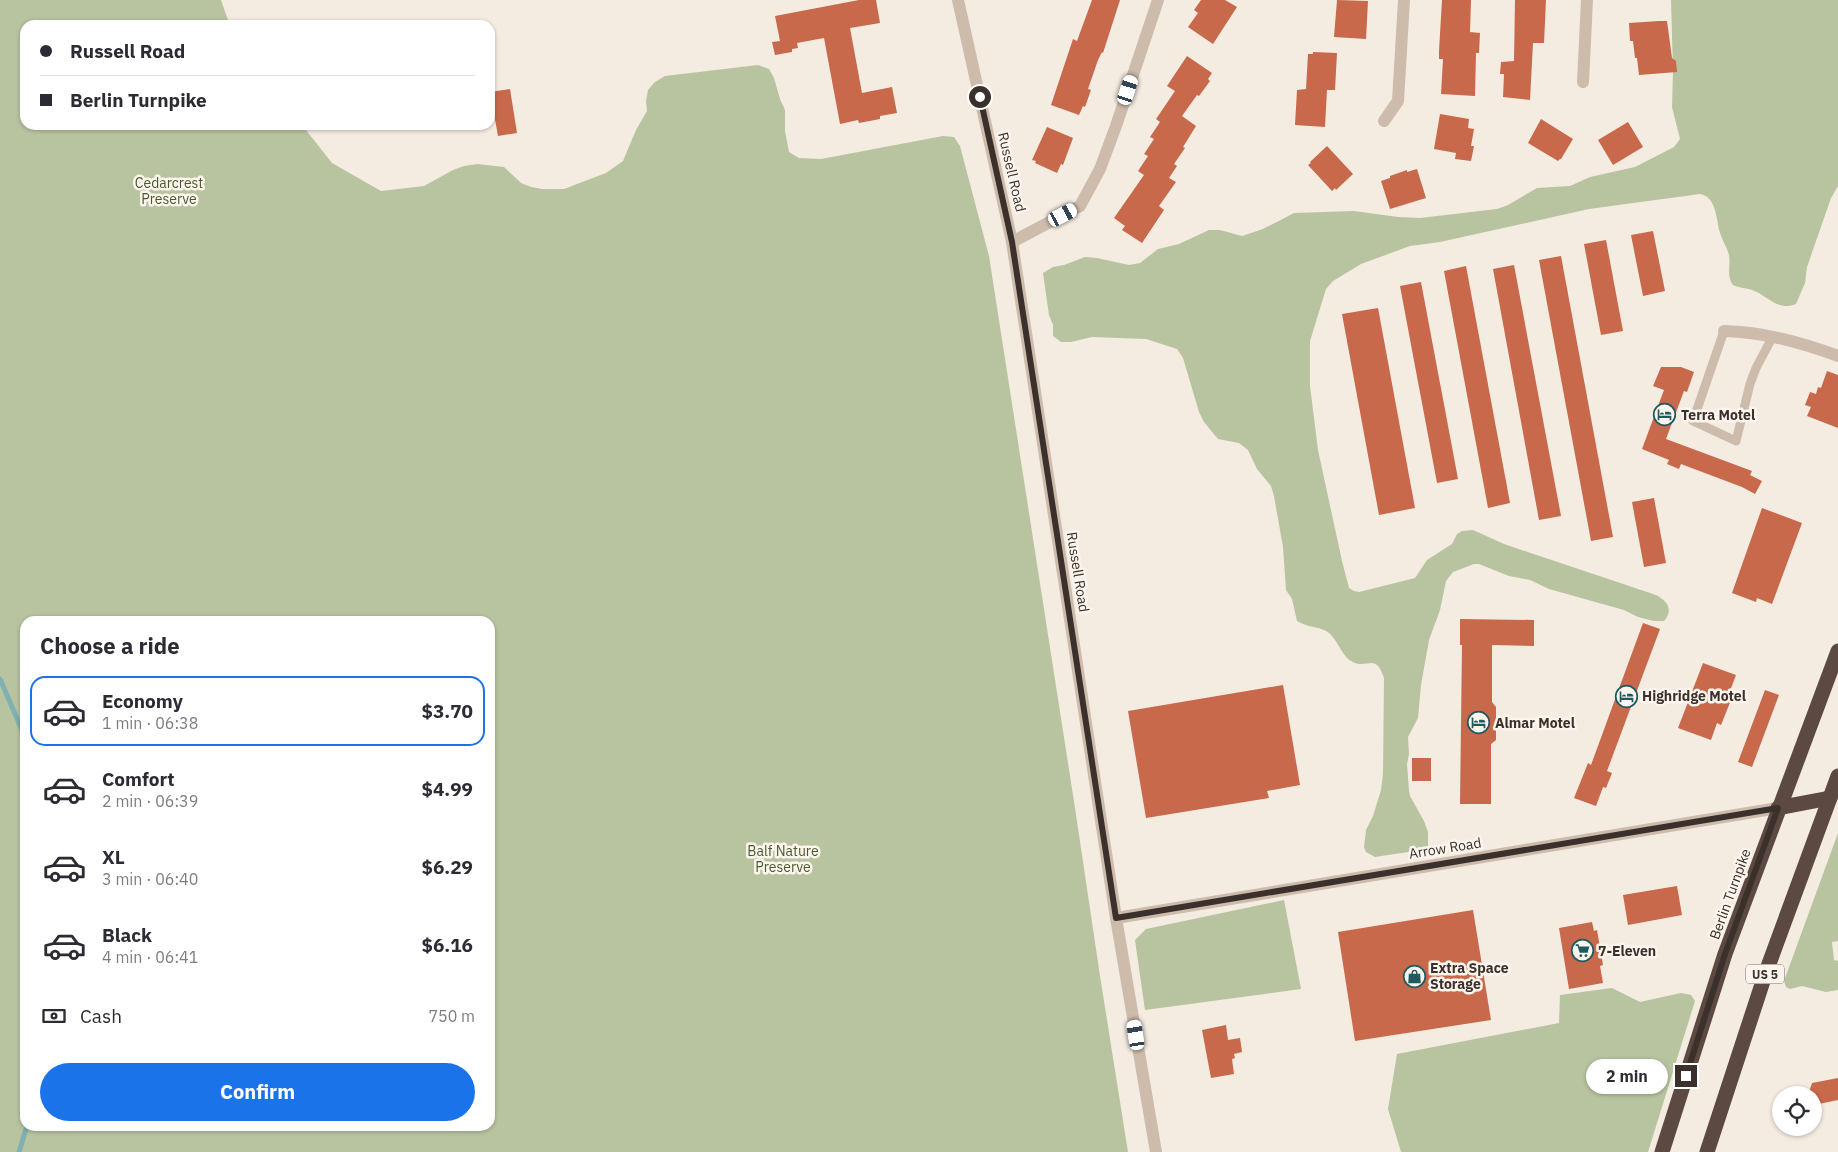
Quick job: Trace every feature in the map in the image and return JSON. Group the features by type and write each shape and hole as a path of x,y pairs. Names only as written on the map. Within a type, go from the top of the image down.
{"highway":[{"name":"Berlin Turnpike","path":"1662,1152 1725,954 1838,651"},
{"name":"US 5","path":"1707,1152 1766,972 1834,797 1838,776"},
{"path":"1778,808 1834,797"}],"street":[{"name":"Russell Road","path":"958,0 1012,242 1116,918 1156,1152"},
{"path":"1012,242 1080,206 1100,169 1158,0"},
{"path":"1384,121 1398,100 1404,0"},
{"path":"1583,82 1587,0"},
{"path":"1724,331 1750,332 1773,336 1838,356"},
{"name":"Arrow Road","path":"1116,918 1778,808"}],"lane":[{"path":"1724,331 1693,421 1736,441 1750,384 1756,368 1773,336"}],"green space":[{"name":"Balf Nature Preserve","path":"0,0 221,0 228,20 20,20 20,130 306,130 332,163 381,191 424,186 453,170 477,164 504,167 521,183 531,187 564,189 606,173 623,161 636,130 647,111 648,90 655,82 665,76 758,65 769,69 774,78 785,110 785,131 789,152 799,158 821,159 943,136 954,137 960,146 989,256 1128,1152 0,1152"},
{"path":"1671,0 1838,0 1838,186 1831,198 1807,267 1805,283 1796,304 1784,306 1773,302 1757,292 1733,285 1729,274 1729,255 1720,233 1713,204 1706,196 1700,194 1589,209 1440,242 1410,246 1361,264 1333,281 1326,289 1310,341 1310,386 1318,450 1349,588 1359,592 1415,578 1427,560 1452,544 1457,534 1462,531 1473,530 1504,544 1656,595 1666,603 1669,609 1669,613 1664,621 1654,621 1638,617 1624,610 1549,589 1530,580 1509,576 1479,564 1453,572 1446,581 1440,610 1429,640 1421,685 1418,718 1408,737 1409,791 1428,832 1428,849 1375,857 1366,852 1364,847 1366,830 1373,816 1381,790 1383,774 1384,678 1381,670 1374,663 1362,664 1351,661 1344,655 1326,631 1297,621 1292,599 1286,590 1283,547 1271,486 1257,469 1248,450 1239,443 1218,439 1204,422 1199,412 1183,358 1177,349 1146,339 1092,337 1071,342 1061,342 1053,336 1053,325 1049,315 1043,273 1053,267 1085,257 1129,265 1140,263 1158,249 1179,244 1209,230 1220,230 1242,236 1263,229 1294,213 1354,211 1420,218 1497,209 1508,205 1537,188 1570,186 1590,177 1635,167 1674,147 1680,139 1672,107"},
{"path":"1838,833 1838,941 1832,942 1834,960 1838,961 1838,990 1826,992 1802,986 1790,989 1786,987 1784,981"},
{"path":"1284,900 1301,989 1145,1010 1135,940 1146,929"},
{"path":"1612,988 1640,1002 1681,993 1691,995 1695,1001 1648,1152 1401,1152 1388,1109 1397,1054 1559,1023 1560,995"}],"building":[{"path":"859,0 876,0 880,23 850,28 862,93 892,87 897,113 880,116 880,119 859,123 858,120 840,124 824,38 797,43 798,48 792,49 792,52 775,55 772,42 780,41 775,16"},
{"path":"1092,0 1120,0 1103,53 1098,60 1088,89 1091,90 1085,107 1083,106 1079,115 1051,105 1073,39 1077,41"},
{"path":"1201,0 1225,0 1237,7 1213,44 1188,27 1198,13 1194,10"},
{"path":"1337,0 1368,1 1366,39 1334,37"},
{"path":"1442,0 1471,0 1470,32 1480,33 1479,53 1476,53 1475,96 1441,94 1443,59 1439,59 1439,51"},
{"path":"1515,0 1546,0 1544,43 1533,43 1530,100 1503,97 1504,74 1500,74 1501,62 1514,61"},
{"path":"1667,21 1672,58 1676,61 1677,72 1639,75 1633,41 1630,41 1629,23"},
{"path":"1313,52 1337,53 1335,90 1327,90 1325,127 1295,125 1297,90 1306,89 1308,54 1313,54"},
{"path":"1187,56 1212,73 1208,79 1210,81 1182,116 1196,126 1183,147 1185,148 1174,164 1177,166 1169,178 1176,182 1159,206 1164,210 1142,243 1122,230 1125,226 1114,218 1144,175 1138,171 1148,156 1144,154 1154,139 1150,137 1160,122 1156,119 1175,91 1167,86"},
{"path":"510,89 517,133 498,136 495,120 495,91"},
{"path":"1440,114 1469,119 1468,128 1474,129 1471,146 1474,146 1471,161 1455,159 1456,153 1434,149"},
{"path":"1541,119 1573,139 1558,161 1528,143"},
{"path":"1628,122 1643,147 1613,165 1598,140"},
{"path":"1047,127 1073,138 1063,165 1061,164 1057,173 1032,160"},
{"path":"1327,146 1353,174 1336,190 1335,188 1332,191 1308,165"},
{"path":"1417,169 1426,198 1390,209 1381,181 1407,170 1407,172"},
{"path":"1653,231 1665,291 1643,296 1631,235"},
{"path":"1606,240 1623,331 1601,335 1584,244"},
{"path":"1561,256 1613,537 1591,541 1539,260"},
{"path":"1514,265 1561,516 1539,520 1493,269"},
{"path":"1466,266 1510,503 1488,508 1444,271"},
{"path":"1421,282 1458,479 1437,483 1400,286"},
{"path":"1378,308 1415,508 1379,515 1342,314"},
{"name":"Terra Motel","path":"1661,367 1681,367 1694,372 1687,392 1684,391 1666,439 1752,471 1750,475 1762,481 1755,494 1742,487 1681,464 1679,469 1667,464 1669,460 1642,449 1664,390 1653,386"},
{"path":"1827,371 1838,375 1838,428 1807,416 1811,407 1805,405 1810,392 1816,394 1818,387 1821,388"},
{"path":"1654,498 1666,563 1644,567 1632,502"},
{"path":"1762,508 1802,523 1772,604 1757,598 1756,602 1732,593"},
{"name":"Almar Motel","path":"1460,619 1534,620 1534,646 1492,645 1492,702 1496,707 1496,740 1491,744 1491,804 1460,804 1462,645 1460,645"},
{"name":"Highridge Motel","path":"1643,623 1660,629 1607,771 1612,773 1606,788 1603,787 1596,806 1574,798 1588,763 1591,765"},
{"path":"1703,663 1736,675 1727,699 1731,700 1721,725 1717,723 1711,740 1678,728"},
{"path":"1283,685 1300,785 1267,791 1269,798 1146,818 1128,711"},
{"path":"1765,690 1779,695 1752,767 1738,762"},
{"path":"1412,758 1431,758 1431,781 1412,781"},
{"name":"7-Eleven","path":"1677,886 1682,915 1628,925 1623,895"},
{"name":"Extra Space Storage","path":"1473,910 1491,1020 1355,1041 1338,932"},
{"name":"7-Eleven","path":"1592,922 1594,931 1597,930 1603,965 1600,966 1603,983 1569,989 1559,928"},
{"path":"1226,1025 1228,1040 1240,1038 1242,1052 1234,1054 1235,1058 1232,1059 1234,1074 1211,1078 1202,1030"},
{"path":"1838,1078 1838,1100 1822,1103 1822,1086 1811,1086 1812,1083"}],"waterway":[{"path":"0,679 20,725"},
{"path":"19,1152 25,1131"}],"place":[{"name":"Terra Motel","path":"1665,415"},
{"name":"Highridge Motel","path":"1626,696"},
{"name":"Almar Motel","path":"1479,723"},
{"name":"7-Eleven","path":"1582,951"},
{"name":"Extra Space Storage","path":"1414,976"}],"route":[{"path":"980,97 1012,242 1116,918 1778,808 1725,954 1686,1076"}],"park label":[{"name":"Cedarcrest Preserve","path":"169,192"}]}
